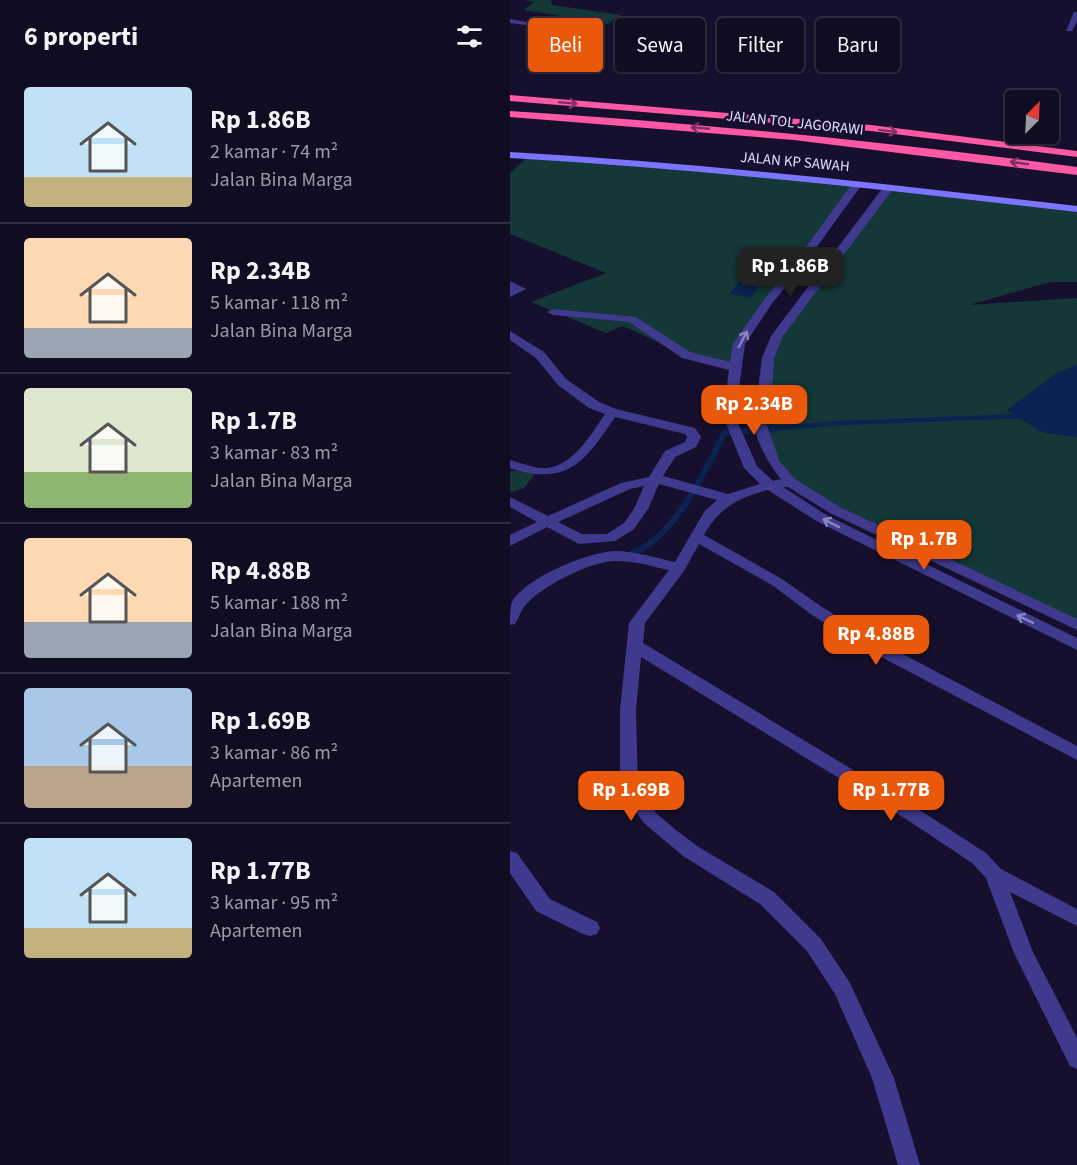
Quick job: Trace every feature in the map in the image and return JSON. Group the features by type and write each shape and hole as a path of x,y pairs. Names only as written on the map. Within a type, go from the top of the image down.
{"highway":[{"name":"JALAN TOL JAGORAWI","path":"510,98 859,127 1077,154"},
{"name":"JALAN TOL JAGORAWI","path":"510,114 627,121 846,142 1077,171"}],"street":[{"path":"1069,29 1077,14"},
{"path":"510,21 528,23"},
{"name":"JALAN KP SAWAH","path":"510,155 652,163 858,183 1077,209"},
{"path":"858,183 739,344 734,367 730,411 751,468 770,485 823,519 1077,645"},
{"path":"889,187 777,336 768,358 760,415 774,463 790,482 838,511 1077,625"},
{"path":"510,284 520,289 510,294"},
{"path":"553,312 632,319 686,355 734,367"},
{"path":"510,334 540,355 556,376 578,395 612,412 690,431 694,436 691,444 670,454 641,508 628,526 610,538 579,539 510,501"},
{"path":"730,411 760,415"},
{"path":"510,464 543,473 568,467 592,444 612,412"},
{"path":"510,541 613,491 657,480 729,499"},
{"path":"790,482 770,485 729,499 710,512 679,568 637,623 628,710 628,791 650,818 670,835 767,898 814,945 843,989 883,1078 909,1165"},
{"path":"697,537 777,582 817,611 874,646 1077,754"},
{"path":"510,620 519,602 537,587 605,557 637,559 679,568"},
{"path":"636,646 915,816 979,858 994,874 1077,918"},
{"path":"510,858 543,905 590,928"},
{"path":"994,874 1024,953 1077,1059"}],"green space":[{"path":"523,0 551,0 552,5 621,15 608,24 603,23 603,18 572,18 524,10 534,2"},
{"path":"530,155 858,183 755,320 734,367 686,355 623,326 606,333 531,302 606,273 510,234 510,173"},
{"path":"889,187 1077,209 1077,282 1050,282 969,305 1077,298 1077,365 1057,373 1008,410 1042,432 1077,437 1077,625 790,482 759,420 777,336"},
{"path":"521,470 535,474 524,488 510,493 510,471"}],"water":[{"path":"747,270 767,272 751,298 730,294"},
{"path":"1077,365 1077,437 1042,432 1007,410 1057,373"}],"waterway":[{"path":"759,430 841,423 1025,416"},
{"path":"631,554 647,546 674,519 697,484 724,433 777,428"}]}
